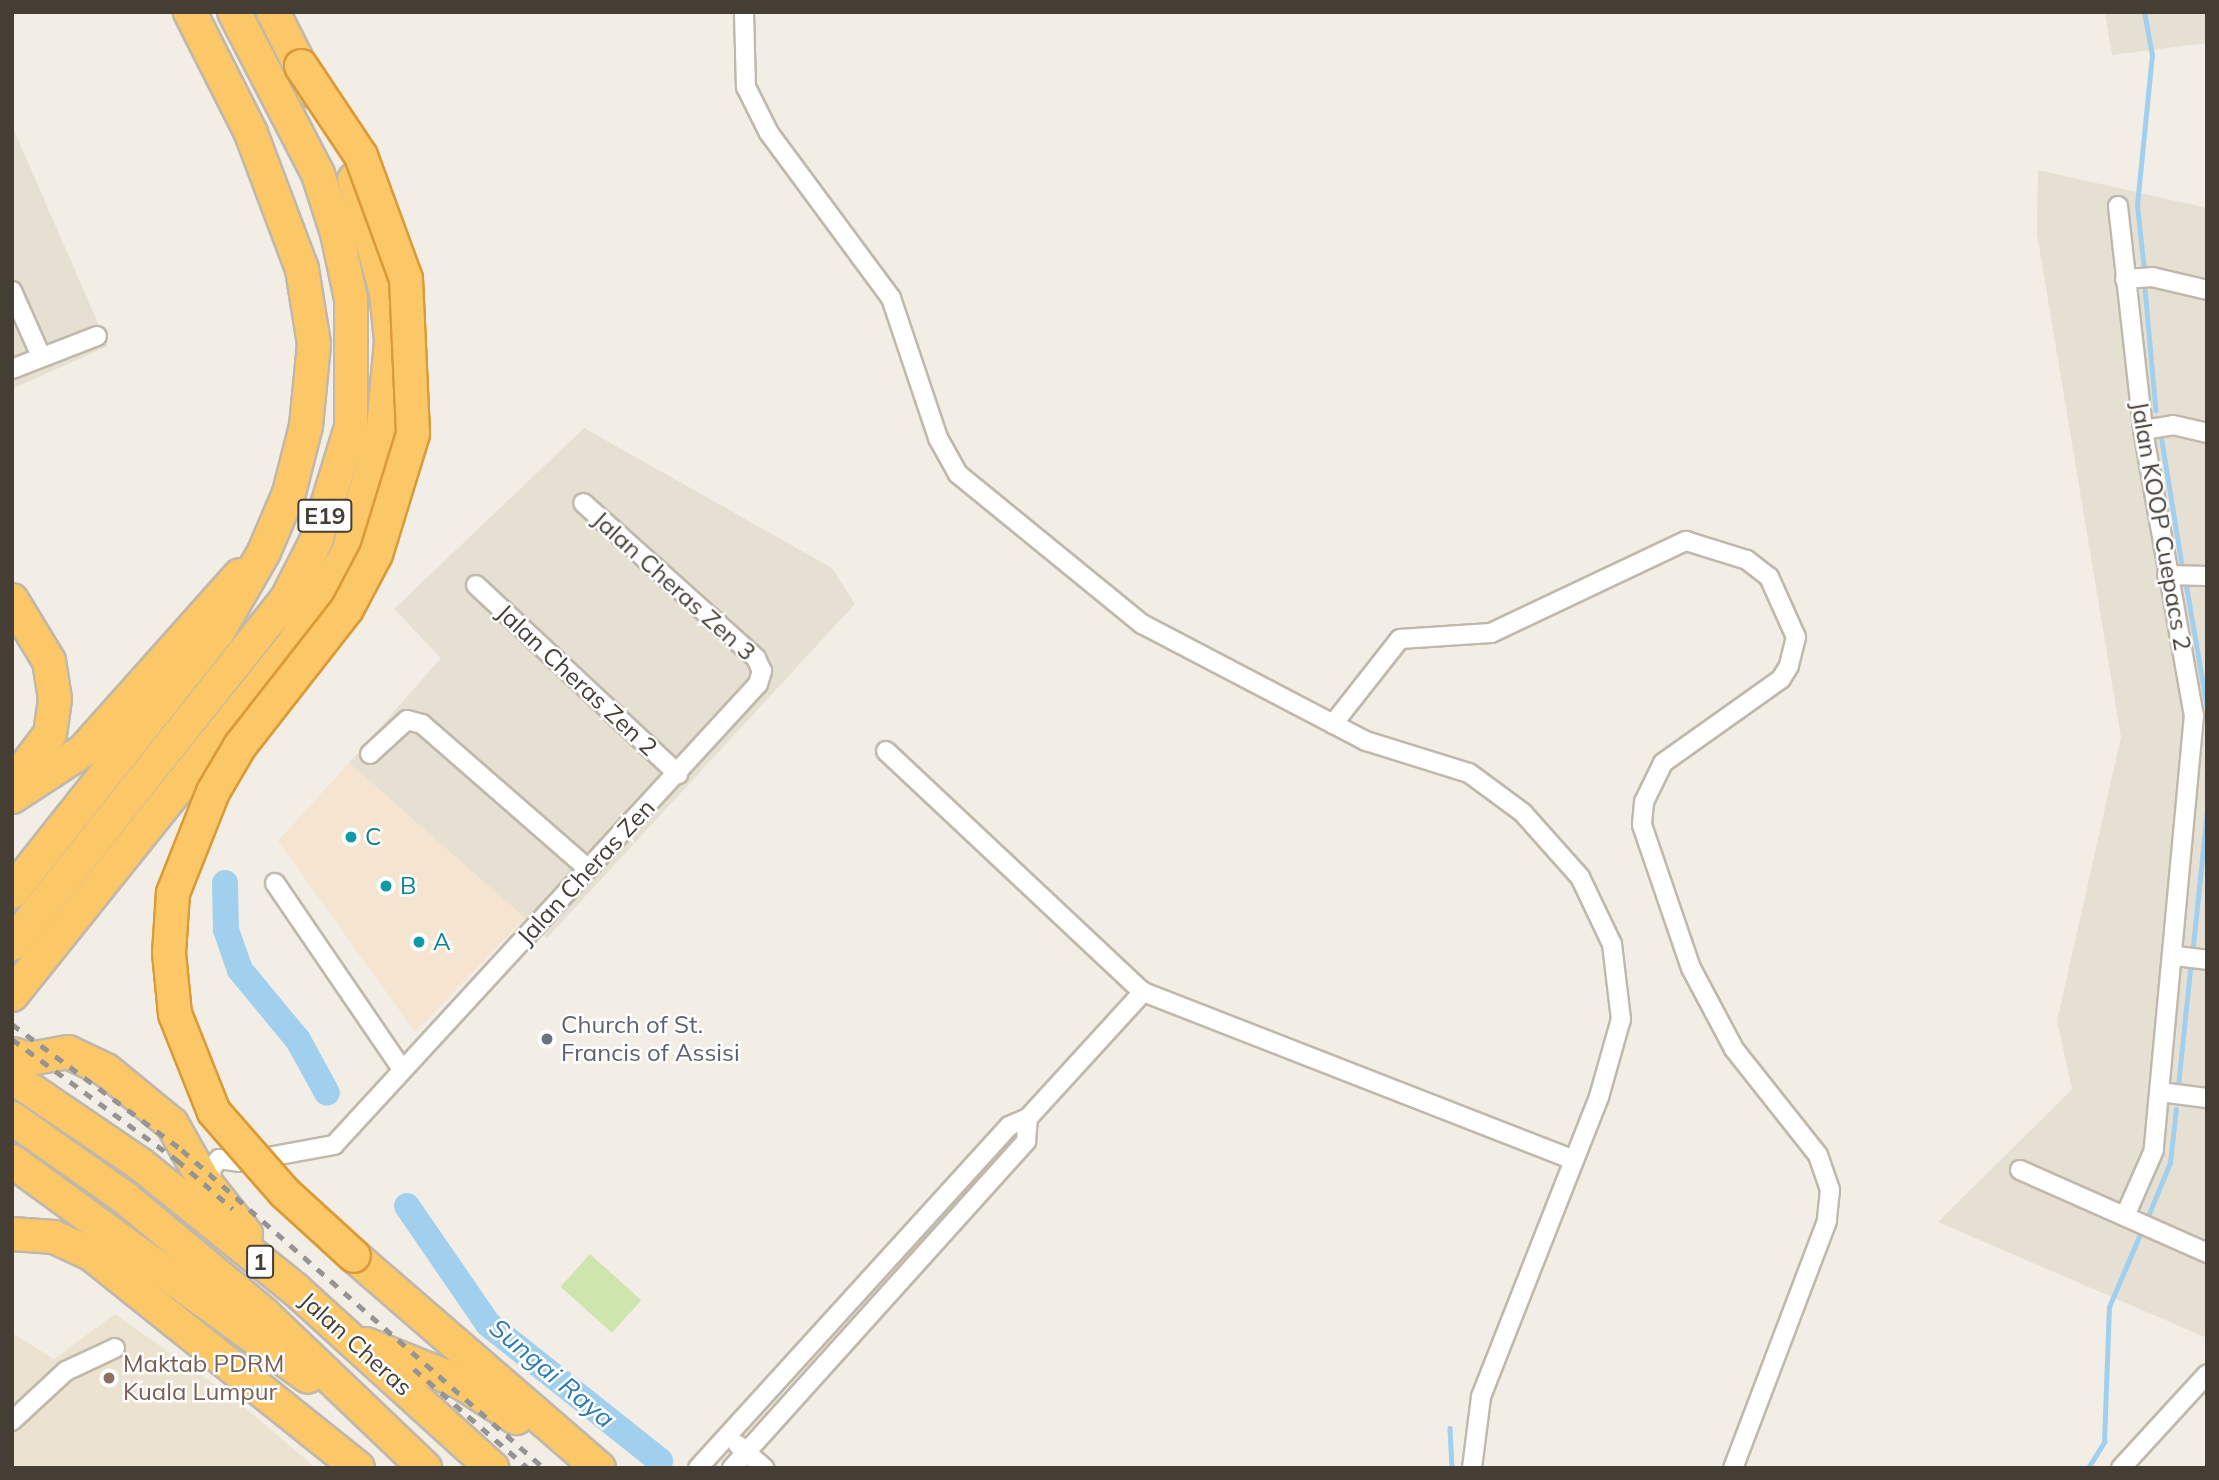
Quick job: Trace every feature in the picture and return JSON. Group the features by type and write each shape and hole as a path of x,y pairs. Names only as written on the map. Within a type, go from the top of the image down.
{"highway":[{"name":"E19","path":"12,892 161,709 218,632 264,552 306,426 314,344 302,269 280,201 190,12"},
{"name":"E19","path":"12,944 288,598 316,541 351,427 351,299 337,233 318,174 233,12"},
{"path":"12,995 292,646 348,552 370,487 389,379 386,292 351,170 273,12"},
{"path":"301,66 361,156 406,279 413,434 376,554 347,609 240,746 191,841 173,893 175,1014 214,1112 238,1144 354,1256 599,1468"},
{"path":"12,797 84,750 204,608 264,552"},
{"path":"12,600 49,661 55,699 50,734 12,784"},
{"path":"12,1054 29,1059 68,1052 86,1059 172,1124 212,1191 296,1290"},
{"name":"Jalan Cheras","path":"12,1077 140,1164 296,1290 492,1468"},
{"name":"Jalan Cheras","path":"12,1118 125,1198 258,1309 425,1468"},
{"path":"12,1161 378,1425"},
{"path":"12,1234 54,1237 91,1254 358,1468"},
{"path":"348,1337 492,1399 576,1468"}],"street":[{"path":"744,12 746,88 769,133 891,298 938,438 958,474 1142,624 1333,724 1469,773 1522,813 1580,877 1612,944 1622,1019 1481,1397 1472,1468"},
{"name":"Jalan KOOP Cuepacs 2","path":"2118,206 2143,430 2167,575 2201,716 2154,1150 2125,1216"},
{"path":"2126,279 2152,277 2207,290"},
{"path":"12,291 41,356"},
{"path":"12,369 97,336"},
{"path":"2143,430 2173,425 2207,433"},
{"name":"Jalan Cheras Zen 3","path":"583,503 756,658 762,671"},
{"path":"1333,724 1400,639 1491,633 1686,541 1747,560 1769,577 1796,637 1789,666 1781,679 1663,763 1644,802 1642,825 1691,968 1734,1049 1818,1155 1830,1190 1827,1221 1733,1468"},
{"path":"2167,575 2207,576"},
{"name":"Jalan Cheras Zen 2","path":"476,585 678,774"},
{"name":"Jalan Cheras Zen","path":"212,1191 214,1163 241,1162 334,1145 401,1068 748,700 762,671"},
{"path":"370,754 407,720 422,724 588,869"},
{"path":"886,751 1143,992 1571,1159"},
{"path":"275,883 401,1068"},
{"path":"2176,956 2207,960"},
{"path":"698,1468 1009,1126 1028,1118 1143,992"},
{"path":"2160,1092 2207,1098"},
{"path":"732,1468 1026,1141 1028,1118"},
{"path":"172,1124 201,1151 241,1162"},
{"path":"2020,1170 2207,1253"},
{"path":"12,1421 66,1371 115,1348"},
{"path":"2121,1468 2207,1374"},
{"path":"728,1436 764,1468"}],"shaded area":[{"path":"2105,12 2207,12 2207,43 2112,55"},
{"path":"12,126 108,346 12,389"},
{"path":"2038,170 2207,208 2207,1338 1938,1222 2072,1089 2057,1021 2121,737 2037,234"},
{"path":"584,428 832,568 855,604 547,938 349,763 441,658 394,609"},
{"path":"349,763 525,918 415,1032 278,841"},
{"name":"Maktab PDRM Kuala Lumpur","path":"115,1314 231,1396 316,1468 12,1468 12,1333 54,1359"}],"green space":[{"path":"590,1254 641,1300 612,1333 561,1287"}],"waterway":[{"path":"2144,12 2152,55 2137,205 2144,271"},
{"path":"2145,288 2156,411"},
{"path":"2161,435 2182,564"},
{"path":"2186,583 2207,706"},
{"path":"2193,946 2207,810"},
{"name":"Sungai Raya","path":"225,883 226,930 240,970 298,1040 327,1093"},
{"path":"2178,1086 2190,970"},
{"path":"2148,1216 2170,1163 2176,1109"},
{"name":"Sungai Raya","path":"407,1206 488,1324 660,1461"},
{"path":"2088,1468 2104,1442 2109,1307 2141,1232"},
{"path":"1450,1428 1452,1468"}],"railway":[{"path":"12,1024 182,1150 544,1468"},
{"path":"12,1039 177,1160 233,1209"},
{"path":"414,1369 528,1468"}],"place":[{"name":"C","path":"351,837"},
{"name":"B","path":"386,886"},
{"name":"A","path":"419,942"},
{"name":"Church of St. Francis of Assisi","path":"547,1039"},
{"name":"Maktab PDRM Kuala Lumpur","path":"109,1378"}]}
